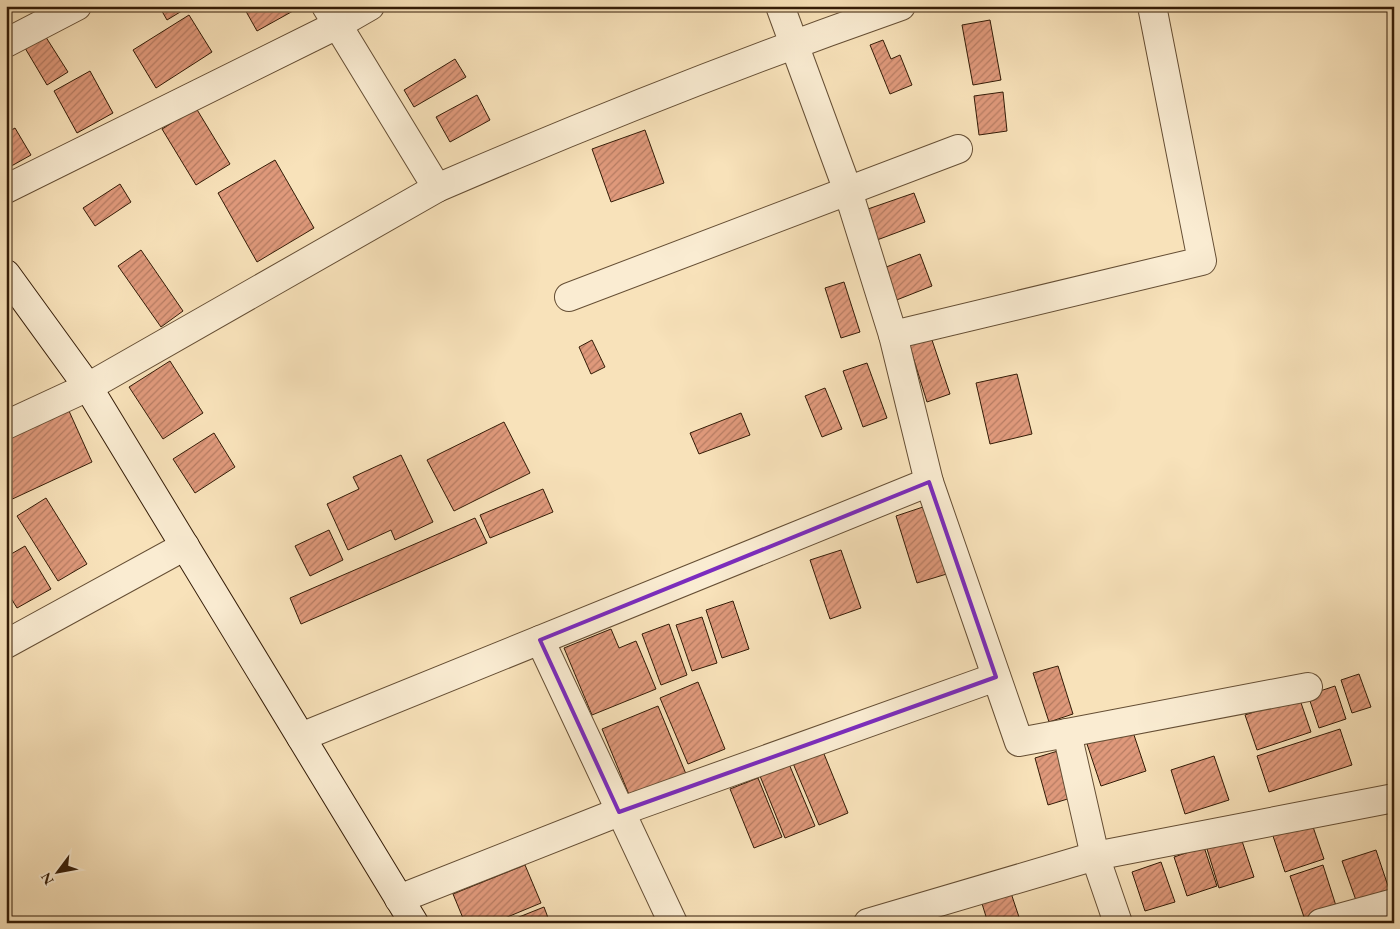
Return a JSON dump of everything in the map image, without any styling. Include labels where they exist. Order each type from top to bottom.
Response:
[{"type":"street","points":[[6,43],[77,6]]},
{"type":"street","points":[[6,188],[332,16],[370,6]]},
{"type":"street","points":[[780,6],[792,44],[848,191],[893,335],[929,482],[1019,742],[1308,688]]},
{"type":"street","points":[[6,425],[88,387],[438,188],[565,133],[792,44],[901,6]]},
{"type":"street","points":[[893,335],[1202,261],[1152,6]]},
{"type":"street","points":[[332,16],[438,188]]},
{"type":"street","points":[[569,297],[958,149]]},
{"type":"street","points":[[6,274],[88,387],[414,923]]},
{"type":"street","points":[[302,737],[929,482]]},
{"type":"street","points":[[6,644],[185,546]]},
{"type":"street","points":[[540,640],[672,923]]},
{"type":"street","points":[[399,899],[619,812],[996,677]]},
{"type":"street","points":[[1067,733],[1095,856],[1118,923]]},
{"type":"street","points":[[868,923],[1095,856],[1394,798]]},
{"type":"street","points":[[1321,923],[1394,903]]},
{"type":"highlighted area","points":[[929,482],[996,677],[619,812],[540,640]]},
{"type":"building","points":[[159,6],[190,6],[167,20]]},
{"type":"building","points":[[243,6],[302,6],[257,31]]},
{"type":"building","points":[[189,15],[212,52],[156,88],[133,50]]},
{"type":"building","points":[[990,20],[1001,80],[973,85],[962,25]]},
{"type":"building","points":[[42,31],[68,72],[47,85],[22,43]]},
{"type":"building","points":[[883,40],[891,59],[900,55],[912,85],[890,94],[870,45]]},
{"type":"building","points":[[455,59],[466,77],[414,107],[404,90]]},
{"type":"building","points":[[90,71],[113,113],[77,133],[54,91]]},
{"type":"building","points":[[1003,92],[1007,131],[979,135],[974,96]]},
{"type":"building","points":[[477,95],[490,120],[450,142],[436,117]]},
{"type":"building","points":[[196,108],[230,164],[196,185],[162,129]]},
{"type":"building","points":[[15,128],[31,155],[6,169],[6,133]]},
{"type":"building","points":[[645,130],[664,183],[611,202],[592,149]]},
{"type":"building","points":[[275,160],[314,228],[257,262],[218,193]]},
{"type":"building","points":[[120,184],[131,202],[95,226],[83,208]]},
{"type":"building","points":[[914,193],[925,222],[877,240],[865,210]]},
{"type":"building","points":[[141,250],[183,311],[161,327],[118,266]]},
{"type":"building","points":[[920,254],[932,286],[894,301],[881,269]]},
{"type":"building","points":[[844,282],[860,332],[841,338],[825,288]]},
{"type":"building","points":[[931,337],[950,394],[927,402],[909,344]]},
{"type":"building","points":[[592,340],[605,367],[591,374],[579,347]]},
{"type":"building","points":[[170,361],[203,413],[163,439],[129,387]]},
{"type":"building","points":[[867,363],[887,418],[863,427],[843,371]]},
{"type":"building","points":[[1017,374],[1032,434],[990,444],[976,383]]},
{"type":"building","points":[[825,388],[842,429],[822,437],[805,396]]},
{"type":"building","points":[[69,411],[92,462],[6,502],[6,440]]},
{"type":"building","points":[[741,413],[750,435],[699,454],[690,433]]},
{"type":"building","points":[[504,422],[530,473],[454,511],[427,460]]},
{"type":"building","points":[[214,433],[235,467],[195,493],[173,459]]},
{"type":"building","points":[[401,455],[433,522],[395,540],[391,530],[348,550],[327,504],[359,489],[353,477]]},
{"type":"building","points":[[543,489],[553,512],[490,538],[480,515]]},
{"type":"building","points":[[46,498],[87,564],[58,581],[17,516]]},
{"type":"building","points":[[929,505],[950,573],[917,583],[896,516]]},
{"type":"building","points":[[475,518],[487,543],[301,624],[290,598]]},
{"type":"building","points":[[329,530],[343,560],[310,576],[295,546]]},
{"type":"building","points":[[25,546],[51,589],[17,608],[6,590],[6,557]]},
{"type":"building","points":[[841,550],[861,608],[830,619],[810,560]]},
{"type":"building","points":[[733,601],[749,649],[722,658],[706,610]]},
{"type":"building","points":[[702,617],[717,663],[692,671],[676,625]]},
{"type":"building","points":[[669,624],[687,675],[661,685],[642,634]]},
{"type":"building","points":[[611,629],[619,648],[636,641],[656,689],[592,715],[564,648]]},
{"type":"building","points":[[1058,666],[1073,714],[1049,722],[1033,673]]},
{"type":"building","points":[[1359,674],[1371,707],[1352,713],[1341,680]]},
{"type":"building","points":[[698,682],[725,749],[688,764],[660,698]]},
{"type":"building","points":[[1335,686],[1346,719],[1319,728],[1308,695]]},
{"type":"building","points":[[1299,697],[1311,732],[1257,750],[1245,715]]},
{"type":"building","points":[[658,706],[686,774],[630,797],[602,729]]},
{"type":"building","points":[[1132,729],[1146,771],[1101,786],[1087,744]]},
{"type":"building","points":[[1340,729],[1352,765],[1269,792],[1257,756]]},
{"type":"building","points":[[822,749],[848,813],[819,825],[792,761]]},
{"type":"building","points":[[1061,750],[1074,797],[1048,805],[1035,758]]},
{"type":"building","points":[[1214,756],[1229,800],[1185,814],[1171,770]]},
{"type":"building","points":[[789,764],[815,826],[785,838],[760,776]]},
{"type":"building","points":[[758,778],[782,837],[754,848],[730,789]]},
{"type":"building","points":[[1310,818],[1324,859],[1285,872],[1271,830]]},
{"type":"building","points":[[1241,838],[1254,877],[1219,888],[1207,849]]},
{"type":"building","points":[[1204,847],[1217,886],[1187,896],[1174,857]]},
{"type":"building","points":[[1376,850],[1391,895],[1358,906],[1342,861]]},
{"type":"building","points":[[1161,862],[1175,902],[1145,911],[1132,872]]},
{"type":"building","points":[[525,865],[541,903],[493,923],[465,923],[453,894]]},
{"type":"building","points":[[1323,865],[1337,909],[1305,920],[1290,876]]},
{"type":"building","points":[[1008,884],[1021,923],[988,923],[979,894]]},
{"type":"building","points":[[544,907],[550,923],[504,923]]}]
